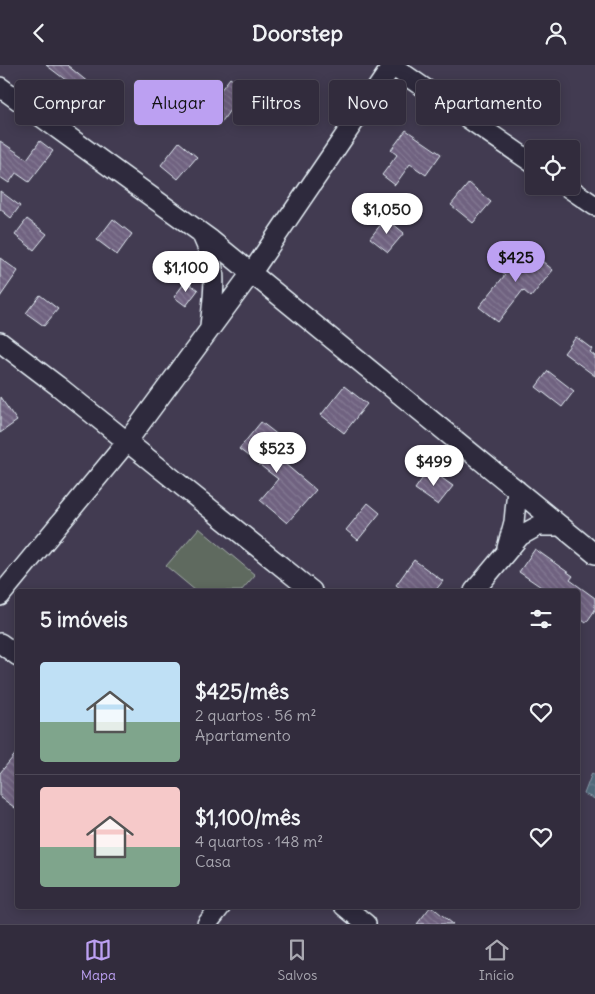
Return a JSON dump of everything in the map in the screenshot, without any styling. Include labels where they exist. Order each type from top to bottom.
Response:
[{"type":"street","points":[[0,596],[126,443],[210,326],[252,272],[391,66],[525,158]]},
{"type":"street","points":[[0,87],[252,272],[595,554]]},
{"type":"street","points":[[579,195],[595,206]]},
{"type":"street","points":[[202,234],[211,254],[214,269],[210,326]]},
{"type":"street","points":[[0,342],[58,386],[126,443],[309,589]]},
{"type":"street","points":[[506,552],[514,522],[517,490]]},
{"type":"street","points":[[476,589],[520,536],[538,525],[561,526]]},
{"type":"street","points":[[0,643],[15,654]]},
{"type":"street","points":[[207,924],[219,909]]},
{"type":"street","points":[[348,909],[366,924]]},
{"type":"green space","points":[[199,528],[255,575],[243,589],[194,589],[166,566]]},
{"type":"water","points":[[592,773],[595,775],[595,799],[584,794]]},
{"type":"building","points":[[46,65],[67,65],[85,80],[66,80]]},
{"type":"building","points":[[230,78],[233,80],[233,105],[223,120],[223,87]]},
{"type":"building","points":[[406,130],[441,154],[426,175],[410,164],[395,185],[382,175],[397,155],[391,150]]},
{"type":"building","points":[[0,141],[27,159],[40,141],[53,151],[29,182],[16,173],[9,183],[0,177]]},
{"type":"building","points":[[179,142],[197,157],[178,179],[161,165]]},
{"type":"building","points":[[469,183],[491,202],[473,223],[451,205]]},
{"type":"building","points":[[0,191],[20,206],[11,218],[0,209]]},
{"type":"building","points":[[386,218],[404,233],[388,252],[370,238]]},
{"type":"building","points":[[27,219],[47,234],[34,250],[15,235]]},
{"type":"building","points":[[113,219],[132,234],[117,255],[97,240]]},
{"type":"building","points":[[525,247],[553,270],[531,297],[523,290],[498,322],[479,307],[505,275],[502,273]]},
{"type":"building","points":[[0,258],[18,271],[0,297]]},
{"type":"building","points":[[186,281],[198,290],[186,306],[174,297]]},
{"type":"building","points":[[40,295],[58,309],[44,326],[26,313]]},
{"type":"building","points":[[576,337],[592,349],[590,352],[595,356],[595,376],[564,353]]},
{"type":"building","points":[[548,371],[574,391],[562,407],[536,387]]},
{"type":"building","points":[[344,386],[367,404],[344,433],[321,415]]},
{"type":"building","points":[[0,397],[17,421],[0,433]]},
{"type":"building","points":[[261,422],[283,439],[272,453],[316,490],[287,523],[260,500],[278,479],[239,449]]},
{"type":"building","points":[[429,469],[453,486],[438,505],[415,489]]},
{"type":"building","points":[[368,503],[380,513],[358,540],[346,530]]},
{"type":"building","points":[[535,549],[573,576],[570,580],[595,598],[595,610],[586,623],[580,618],[580,589],[544,589],[519,572]]},
{"type":"building","points":[[414,560],[443,581],[437,589],[401,589],[396,585]]},
{"type":"building","points":[[15,755],[15,808],[0,797],[0,773]]},
{"type":"building","points":[[429,909],[435,909],[453,924],[417,924]]}]
